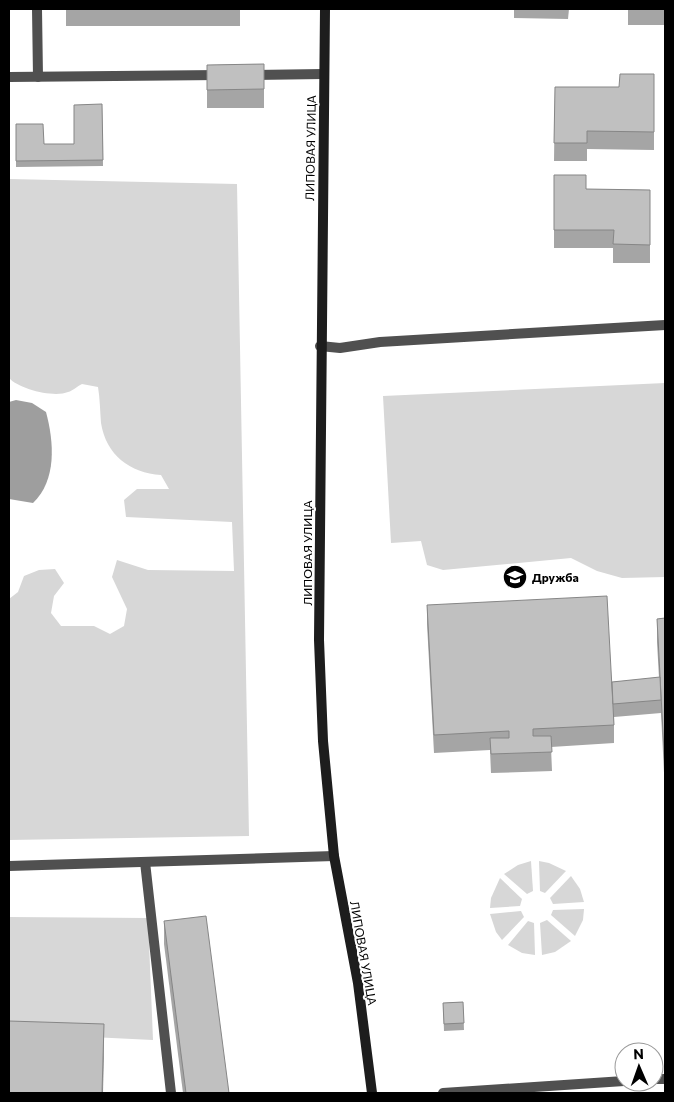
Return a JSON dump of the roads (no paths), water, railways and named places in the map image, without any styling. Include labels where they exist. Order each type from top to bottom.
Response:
[{"type":"street","points":[[38,9],[38,76]]},
{"type":"street","name":"ЛИПОВАЯ УЛИЦА","points":[[325,9],[320,346],[319,640],[323,741],[334,856],[358,983],[372,1093]]},
{"type":"street","points":[[9,77],[323,74]]},
{"type":"street","points":[[320,346],[340,348],[380,342],[665,325]]},
{"type":"street","points":[[9,866],[334,856]]},
{"type":"street","points":[[145,862],[171,1093]]},
{"type":"street","points":[[443,1093],[614,1082]]},
{"type":"place","name":"Дружба","points":[[515,577]]}]
